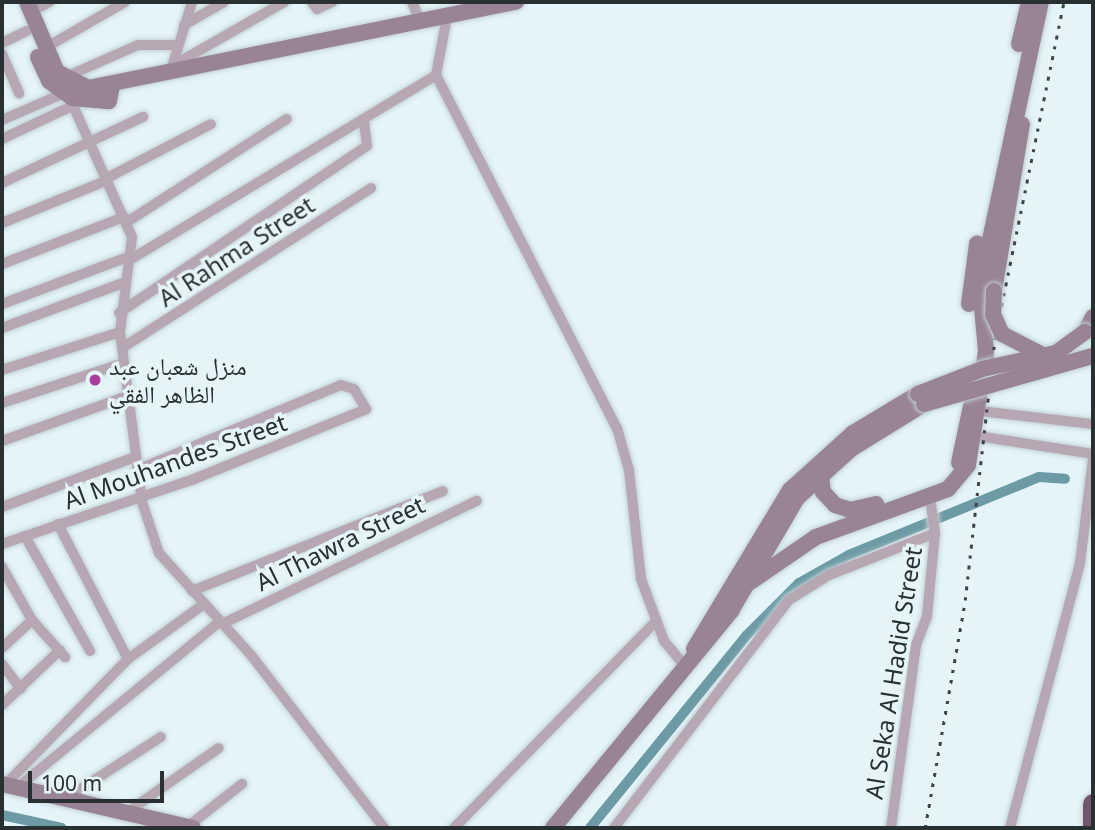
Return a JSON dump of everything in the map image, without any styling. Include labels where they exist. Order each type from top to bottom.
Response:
[{"type":"highway","points":[[1093,804],[1093,828]]},
{"type":"street","points":[[15,2],[46,76],[67,92],[109,101],[112,86],[171,71],[447,18],[516,2]]},
{"type":"street","points":[[49,2],[29,7],[126,219],[128,259],[119,313],[120,332],[141,498],[161,557],[221,622],[384,828]]},
{"type":"street","points":[[46,48],[125,2]]},
{"type":"street","points":[[171,71],[192,2]]},
{"type":"street","points":[[184,25],[224,2]]},
{"type":"street","points":[[171,71],[284,2]]},
{"type":"street","points":[[312,2],[317,9],[332,2]]},
{"type":"street","points":[[821,474],[830,502],[854,510],[937,486],[958,464],[976,372],[970,280],[1029,2]]},
{"type":"street","points":[[749,583],[816,537],[931,503],[965,471],[977,436],[986,351],[978,296],[1025,58],[1041,2]]},
{"type":"street","points":[[417,4],[421,23]]},
{"type":"street","points":[[447,18],[436,75],[617,428],[629,470],[641,579],[656,621],[688,662]]},
{"type":"street","points":[[2,43],[27,31]]},
{"type":"street","points":[[2,139],[67,92],[138,46],[177,45]]},
{"type":"street","points":[[2,54],[19,93]]},
{"type":"street","points":[[1025,58],[1023,116],[994,291],[993,314],[1002,334],[1020,348],[1047,355]]},
{"type":"street","points":[[2,304],[128,259],[436,75]]},
{"type":"street","points":[[2,120],[67,92]]},
{"type":"street","points":[[2,183],[90,145],[143,117]]},
{"type":"street","points":[[2,264],[126,219],[287,120]]},
{"type":"street","points":[[119,313],[367,146],[363,120]]},
{"type":"street","points":[[2,223],[108,179],[211,124]]},
{"type":"street","name":"Al Rahma Street","points":[[122,348],[371,188]]},
{"type":"street","points":[[2,328],[123,283]]},
{"type":"street","points":[[688,662],[790,490],[853,433],[982,369],[1047,355],[1085,332],[1093,317]]},
{"type":"street","points":[[2,370],[120,332]]},
{"type":"street","points":[[554,828],[749,583],[780,521],[821,474],[921,399],[1093,356]]},
{"type":"street","points":[[2,402],[124,363]]},
{"type":"street","name":"Al Mouhandes Street","points":[[2,544],[141,498],[362,415],[366,409],[354,389],[341,385],[137,470]]},
{"type":"street","points":[[2,442],[128,396]]},
{"type":"street","points":[[979,411],[1093,424]]},
{"type":"street","points":[[977,436],[1000,443],[1093,454]]},
{"type":"street","points":[[2,507],[135,457]]},
{"type":"street","points":[[1010,828],[1080,563],[1093,459]]},
{"type":"street","points":[[192,592],[443,491]]},
{"type":"street","name":"Al Thawra Street","points":[[8,785],[221,622],[477,501]]},
{"type":"street","name":"Al Seka Al Hadid Street","points":[[891,828],[935,529],[931,503]]},
{"type":"street","points":[[58,524],[128,659]]},
{"type":"street","points":[[614,828],[789,600],[829,575],[935,529]]},
{"type":"street","points":[[25,536],[90,651]]},
{"type":"street","points":[[2,705],[62,654],[32,620],[4,575]]},
{"type":"street","points":[[204,604],[128,659],[8,785],[190,828],[242,784]]},
{"type":"street","points":[[2,648],[32,620]]},
{"type":"street","points":[[454,828],[656,621]]},
{"type":"street","points":[[2,664],[21,689]]},
{"type":"street","points":[[65,799],[161,737]]},
{"type":"street","points":[[125,813],[219,748]]},
{"type":"waterway","points":[[590,828],[746,636],[799,583],[849,555],[1039,477],[1065,479]]},
{"type":"waterway","points":[[2,815],[62,828]]},
{"type":"railway","points":[[925,828],[965,600],[995,337],[1064,2]]},
{"type":"place","name":"منزل شعبان عبد الظاهر الفقي","points":[[95,380]]}]
